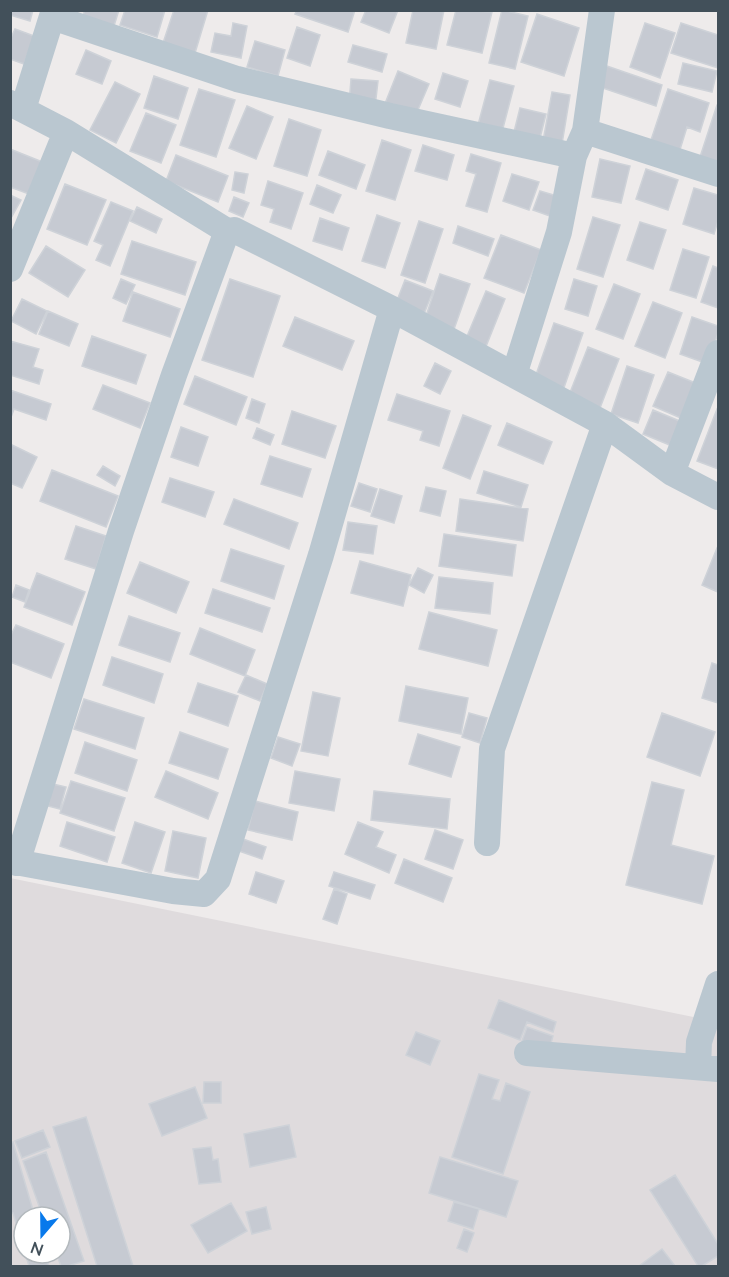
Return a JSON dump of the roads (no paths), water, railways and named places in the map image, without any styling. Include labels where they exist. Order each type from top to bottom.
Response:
[{"type":"street","points":[[514,375],[559,232],[574,156],[585,131],[602,10]]},
{"type":"street","points":[[574,156],[390,116],[237,79],[53,14],[17,106],[66,132],[227,231],[234,230],[392,309],[605,424],[672,473],[718,497]]},
{"type":"street","points":[[585,131],[718,174]]},
{"type":"street","points":[[10,269],[66,132]]},
{"type":"street","points":[[227,231],[174,375],[121,531],[14,862],[173,891],[204,894],[218,879],[321,555],[392,309]]},
{"type":"street","points":[[672,473],[718,353]]},
{"type":"street","points":[[487,843],[492,749],[605,424]]},
{"type":"street","points":[[527,1053],[708,1068],[699,1042],[718,984]]}]
